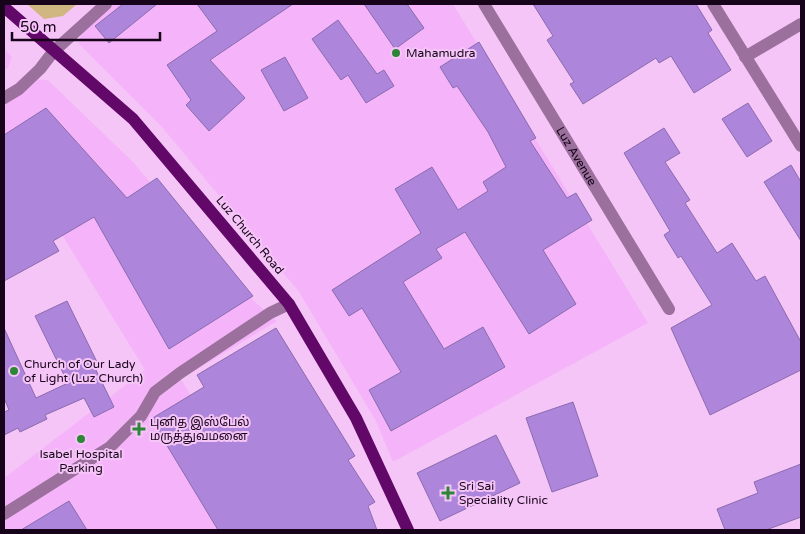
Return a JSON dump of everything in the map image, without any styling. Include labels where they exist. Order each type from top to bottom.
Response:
[{"type":"main road","name":"Luz Church Road","points":[[4,7],[53,52],[133,119],[289,304],[356,418],[408,530]]},
{"type":"street","points":[[4,98],[19,89],[33,76],[53,52],[106,4]]},
{"type":"street","name":"Luz Avenue","points":[[484,4],[669,309]]},
{"type":"street","points":[[713,4],[801,146]]},
{"type":"street","points":[[745,56],[801,24]]},
{"type":"street","points":[[4,514],[110,447],[141,416],[155,392],[180,373],[270,313],[289,304]]},
{"type":"shaded area","points":[[27,4],[77,4],[63,16],[44,19]]},
{"type":"shaded area","points":[[111,4],[453,4],[648,323],[393,462],[376,421],[299,292],[161,126],[79,44],[82,28]]},
{"type":"shaded area","points":[[4,49],[12,57],[8,68],[4,70]]},
{"type":"shaded area","points":[[29,79],[48,80],[132,161],[253,300],[277,321],[181,379],[267,525],[260,530],[4,530],[4,478],[145,370],[62,235],[4,271],[4,94]]},
{"type":"building","points":[[123,4],[157,4],[109,43],[95,26]]},
{"type":"building","points":[[197,4],[293,4],[210,60],[245,98],[209,131],[186,105],[191,100],[167,65],[217,31]]},
{"type":"building","points":[[364,4],[407,4],[424,28],[395,49]]},
{"type":"building","points":[[533,4],[696,4],[712,30],[708,33],[731,70],[694,93],[671,56],[659,63],[656,58],[583,104],[570,84],[574,82],[547,40],[553,36]]},
{"type":"building","points":[[338,20],[377,74],[384,70],[394,86],[366,103],[348,75],[341,80],[312,39]]},
{"type":"building","points":[[479,42],[536,138],[530,141],[567,198],[576,193],[592,220],[543,250],[576,304],[529,334],[465,232],[436,249],[442,258],[403,282],[444,349],[483,327],[505,367],[391,431],[369,390],[401,372],[362,308],[349,316],[332,290],[421,233],[395,189],[432,167],[458,210],[488,191],[483,182],[506,167],[488,132],[457,86],[453,88],[440,67]]},
{"type":"building","points":[[285,57],[308,98],[284,111],[261,70]]},
{"type":"building","points":[[748,103],[772,141],[747,157],[722,119]]},
{"type":"building","points":[[46,108],[127,198],[157,178],[253,296],[169,349],[94,217],[53,241],[59,251],[4,281],[4,135]]},
{"type":"building","points":[[664,128],[680,153],[665,162],[690,200],[685,203],[717,253],[732,243],[756,281],[765,276],[801,342],[801,370],[710,415],[671,328],[712,305],[681,256],[678,258],[664,235],[670,231],[624,153]]},
{"type":"building","points":[[791,165],[801,182],[801,241],[764,182]]},
{"type":"building","points":[[67,301],[99,366],[95,368],[114,407],[94,417],[84,398],[45,415],[47,419],[20,432],[18,428],[4,435],[4,412],[9,410],[4,398],[4,328],[36,398],[68,383],[35,316]]},
{"type":"building","points":[[276,328],[355,456],[348,460],[375,502],[368,506],[377,530],[218,530],[151,419],[204,387],[197,375]]},
{"type":"building","points":[[573,402],[598,476],[552,492],[526,418]]},
{"type":"building","points":[[496,435],[520,483],[440,521],[417,473]]},
{"type":"building","points":[[801,464],[801,517],[766,530],[725,530],[717,509],[758,493],[754,482]]},
{"type":"building","points":[[69,501],[87,530],[21,530]]},
{"type":"place","name":"Mahamudra","points":[[396,53]]},
{"type":"place","name":"Church of Our Lady of Light (Luz Church)","points":[[14,371]]},
{"type":"place","name":"புனித இஸ்பேல் மருத்துவமனை","points":[[139,429]]},
{"type":"place","name":"Isabel Hospital Parking","points":[[81,439]]},
{"type":"place","name":"Sri Sai Speciality Clinic","points":[[448,493]]}]
